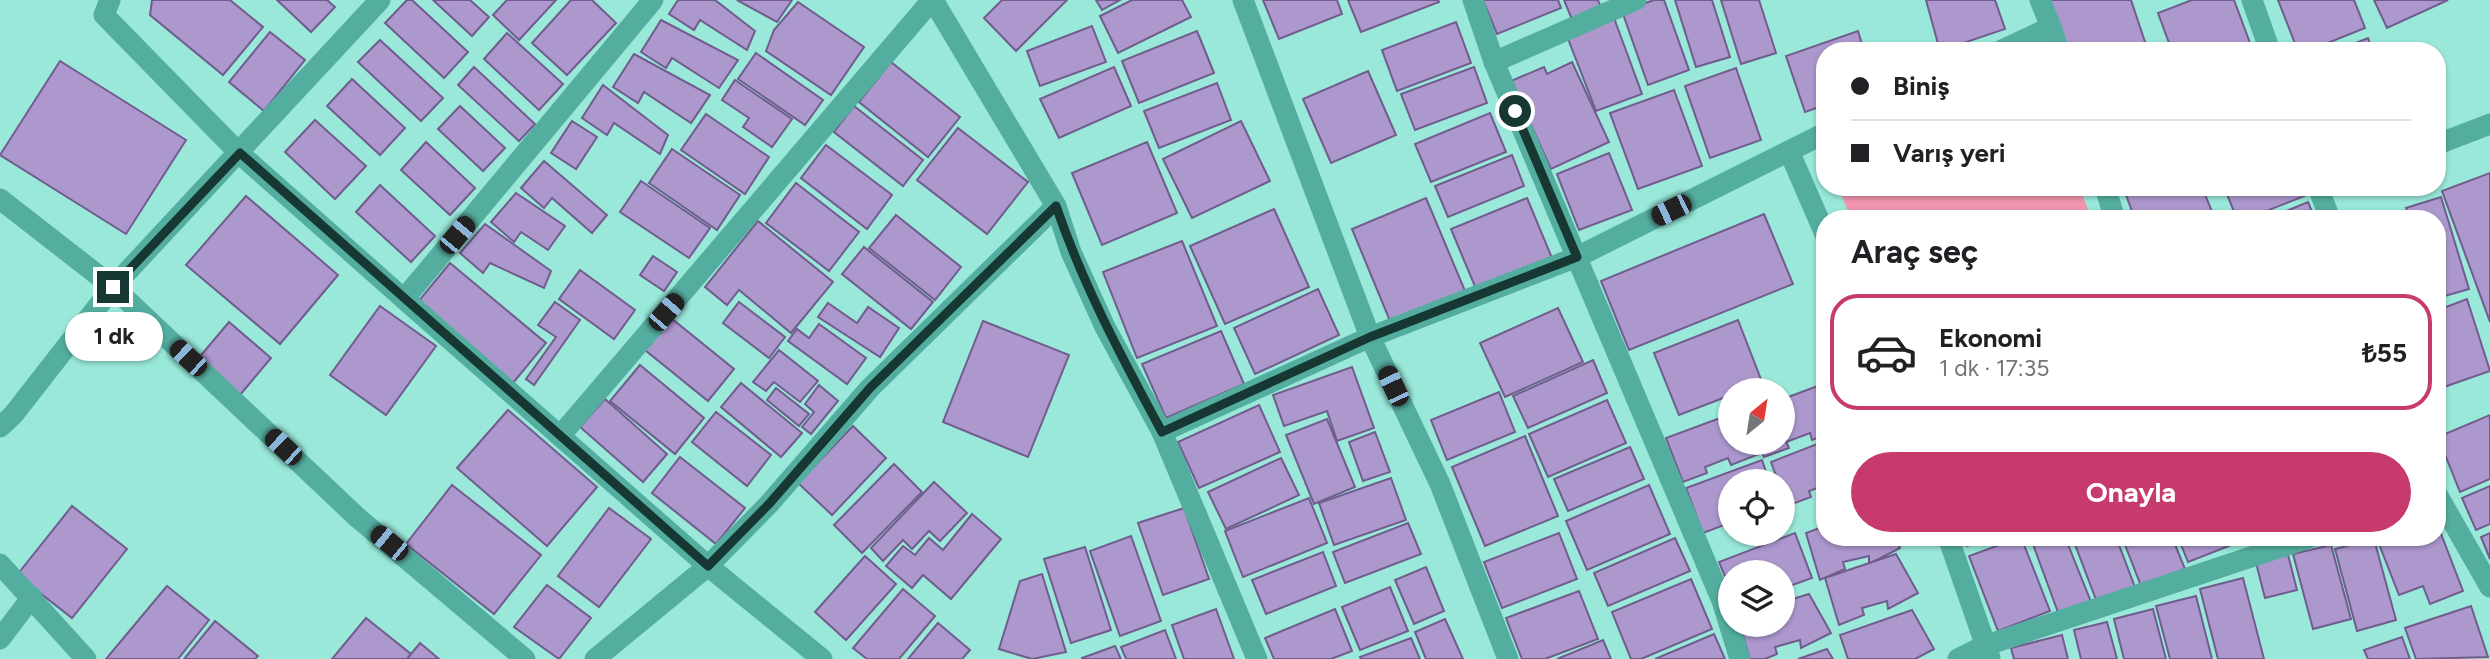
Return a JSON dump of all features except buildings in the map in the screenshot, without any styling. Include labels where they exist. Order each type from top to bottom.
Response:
[{"type":"street","points":[[110,0],[104,15],[240,153],[708,566],[822,659]]},
{"type":"street","points":[[0,427],[13,415],[113,287],[380,0]]},
{"type":"street","points":[[404,299],[653,0]]},
{"type":"street","points":[[560,436],[933,0],[1056,206],[1071,252],[1105,327],[1162,432],[1257,659]]},
{"type":"street","points":[[1243,0],[1370,337],[1440,484],[1508,659]]},
{"type":"street","points":[[1473,0],[1494,62],[1722,601],[1740,659]]},
{"type":"street","points":[[1494,62],[1636,0]]},
{"type":"street","points":[[2040,0],[2056,42]]},
{"type":"street","points":[[2252,0],[2267,42]]},
{"type":"street","points":[[2019,42],[2051,27]]},
{"type":"street","points":[[2446,141],[2490,124]]},
{"type":"street","points":[[1162,432],[1370,337],[1577,257],[1816,137]]},
{"type":"street","points":[[1788,151],[1816,214]]},
{"type":"street","points":[[0,199],[113,287],[358,518],[525,659]]},
{"type":"street","points":[[595,659],[708,566],[769,504],[870,388],[1056,206]]},
{"type":"street","points":[[2446,510],[2490,587]]},
{"type":"street","points":[[1951,546],[1987,652]]},
{"type":"street","points":[[1958,659],[1987,652],[2286,546]]},
{"type":"street","points":[[0,564],[86,659]]},
{"type":"street","points":[[0,639],[32,597]]},
{"type":"shaded area","points":[[1842,196],[2083,196],[2088,210],[1847,210]]},
{"type":"route","points":[[113,287],[240,153],[708,566],[769,504],[870,388],[1056,206],[1071,252],[1105,327],[1162,432],[1370,337],[1577,257],[1515,111]]}]
